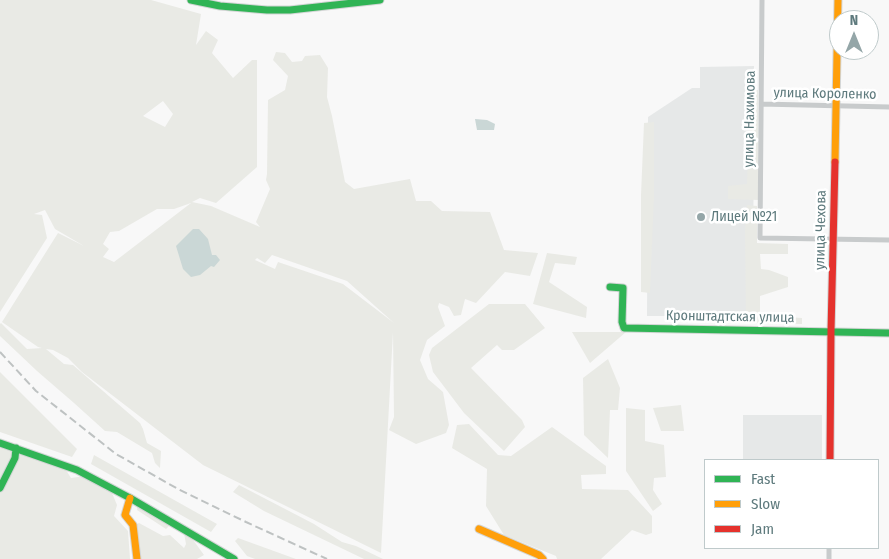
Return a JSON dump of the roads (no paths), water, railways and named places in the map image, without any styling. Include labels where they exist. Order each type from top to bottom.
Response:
[{"type":"street","points":[[192,0],[220,6],[267,10],[298,9],[380,0]]},
{"type":"street","name":"улица Нахимова","points":[[762,0],[760,238],[833,238]]},
{"type":"street","name":"улица Чехова","points":[[830,459],[838,0]]},
{"type":"street","name":"улица Короленко","points":[[761,104],[889,107]]},
{"type":"street","points":[[833,238],[889,240]]},
{"type":"street","name":"Кронштадтская улица","points":[[610,287],[623,288],[622,322],[624,328],[889,333]]},
{"type":"street","points":[[0,443],[77,470],[130,498],[234,559]]},
{"type":"street","points":[[0,488],[14,458],[16,448]]},
{"type":"street","points":[[130,498],[125,515],[132,525],[137,559]]},
{"type":"street","points":[[478,529],[539,555],[543,559]]},
{"type":"railway","points":[[0,352],[36,391],[116,454],[178,489],[327,559]]},
{"type":"place","name":"Лицей №21","points":[[701,217]]}]
